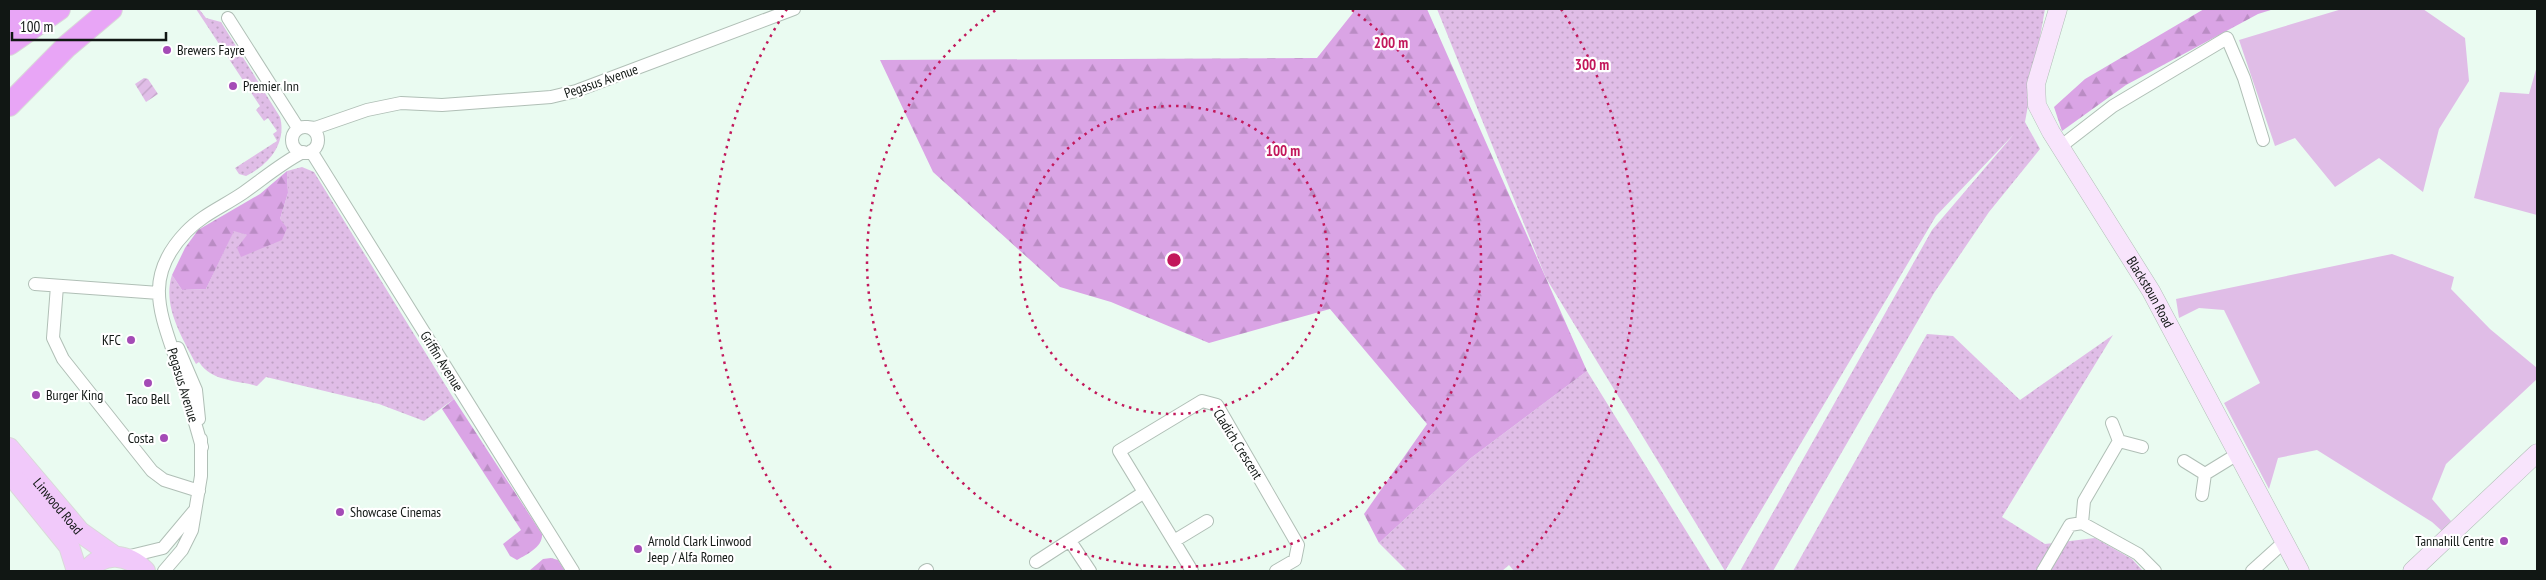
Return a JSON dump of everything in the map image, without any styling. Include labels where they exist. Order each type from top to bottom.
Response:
[{"type":"highway","points":[[9,22],[28,9]]},
{"type":"highway","points":[[9,44],[59,9]]},
{"type":"highway","points":[[9,105],[66,48],[112,9]]},
{"type":"main road","name":"Linwood Road","points":[[9,448],[80,532],[120,557],[137,563],[145,571]]},
{"type":"main road","name":"Linwood Road","points":[[9,472],[69,546],[78,571]]},
{"type":"main road","points":[[87,571],[102,559],[120,557]]},
{"type":"street","name":"Pegasus Avenue","points":[[276,167],[299,131],[315,128],[367,110],[401,102],[442,105],[551,97],[576,92],[794,9]]},
{"type":"street","name":"Blackstoun Road","points":[[2058,9],[2036,84],[2038,105],[2060,147],[2151,291],[2236,455],[2300,571]]},
{"type":"street","points":[[228,18],[299,131]]},
{"type":"street","points":[[2060,147],[2114,106],[2227,38],[2244,78],[2263,140]]},
{"type":"street","name":"Pegasus Avenue","points":[[164,571],[188,539],[194,523],[194,511],[199,491],[202,447],[162,323],[159,293],[163,267],[173,248],[199,220],[243,193],[276,167],[310,149],[340,120]]},
{"type":"street","points":[[299,131],[315,131],[310,149],[293,145],[299,131]]},
{"type":"street","name":"Griffin Avenue","points":[[310,149],[573,571]]},
{"type":"street","points":[[35,284],[159,293]]},
{"type":"street","points":[[58,286],[53,338],[63,359],[152,471],[164,480],[199,491]]},
{"type":"street","name":"Cladich Crescent","points":[[1143,493],[1119,451],[1202,401],[1217,406],[1298,545],[1295,560],[1276,571]]},
{"type":"street","points":[[2112,423],[2119,441]]},
{"type":"street","points":[[2119,441],[2142,447]]},
{"type":"street","points":[[2082,523],[2084,501],[2119,441]]},
{"type":"street","points":[[2412,571],[2537,453]]},
{"type":"street","points":[[2205,474],[2236,455]]},
{"type":"street","points":[[2184,461],[2205,474]]},
{"type":"street","points":[[2202,495],[2205,474]]},
{"type":"street","points":[[1036,562],[1143,493],[1174,541],[1186,569]]},
{"type":"street","name":"Pegasus Avenue","points":[[120,557],[163,548],[194,511]]},
{"type":"street","points":[[1174,541],[1207,521]]},
{"type":"street","points":[[2042,571],[2070,525],[2082,523],[2138,554],[2155,571]]},
{"type":"street","points":[[1070,541],[1090,571]]},
{"type":"street","points":[[2252,571],[2283,543]]},
{"type":"shaded area","points":[[196,9],[199,9],[206,18],[221,22],[280,117],[281,136],[274,152],[262,166],[246,176],[239,174],[235,168],[277,141],[273,134],[277,131],[268,118],[264,121],[256,110],[260,106]]},
{"type":"shaded area","points":[[1437,9],[2045,9],[2025,122],[2040,149],[1989,212],[1934,293],[1773,571],[1740,571],[1932,230],[2014,134],[1936,216],[1725,571],[1546,278]]},
{"type":"shaded area","points":[[2342,9],[2423,9],[2465,38],[2469,81],[2439,129],[2423,192],[2379,158],[2335,187],[2295,138],[2275,146],[2239,40]]},
{"type":"shaded area","points":[[2537,66],[2537,215],[2474,198],[2500,92],[2529,94]]},
{"type":"shaded area","points":[[144,78],[148,79],[158,94],[146,102],[135,84]]},
{"type":"shaded area","points":[[302,167],[314,172],[454,399],[424,421],[379,404],[266,377],[257,386],[218,377],[204,369],[199,362],[196,364],[180,332],[175,321],[170,298],[172,275],[182,290],[206,289],[234,230],[247,235],[280,219],[288,193],[287,171]]},
{"type":"shaded area","points":[[2392,254],[2454,277],[2451,289],[2490,329],[2537,368],[2537,379],[2446,464],[2432,499],[2451,521],[2442,531],[2432,522],[2317,450],[2278,458],[2269,489],[2224,403],[2260,383],[2224,310],[2199,308],[2179,318],[2176,299]]},
{"type":"shaded area","points":[[1927,334],[1953,336],[2020,400],[2113,335],[2002,517],[2045,544],[2095,538],[2132,559],[2143,571],[1793,571]]},
{"type":"shaded area","points":[[1587,371],[1711,571],[1514,571],[1509,565],[1502,571],[1407,571],[1379,543],[1471,458]]},
{"type":"green space","points":[[1356,9],[1427,9],[1587,371],[1471,458],[1379,543],[1364,514],[1427,424],[1330,309],[1209,343],[1111,302],[1060,287],[933,172],[880,60],[1317,58]]},
{"type":"green space","points":[[2204,9],[2274,9],[2258,14],[2126,85],[2062,131],[2054,107],[2085,79]]},
{"type":"green space","points":[[287,171],[288,193],[280,219],[287,228],[282,240],[241,257],[237,248],[247,235],[234,231],[206,289],[182,290],[172,275],[185,248],[198,230],[260,194]]},
{"type":"green space","points":[[454,399],[542,534],[540,543],[530,553],[517,560],[510,556],[503,544],[521,530],[442,409]]},
{"type":"green space","points":[[551,558],[558,560],[565,571],[529,571],[543,559]]},
{"type":"place","name":"Brewers Fayre","points":[[167,50]]},
{"type":"place","name":"Premier Inn","points":[[233,86]]},
{"type":"place","name":"KFC","points":[[131,340]]},
{"type":"place","name":"Taco Bell","points":[[148,383]]},
{"type":"place","name":"Burger King","points":[[36,395]]},
{"type":"place","name":"Costa","points":[[164,438]]},
{"type":"place","name":"Showcase Cinemas","points":[[340,512]]},
{"type":"place","name":"Tannahill Centre","points":[[2504,541]]},
{"type":"place","name":"Arnold Clark Linwood Jeep / Alfa Romeo","points":[[638,549]]}]
